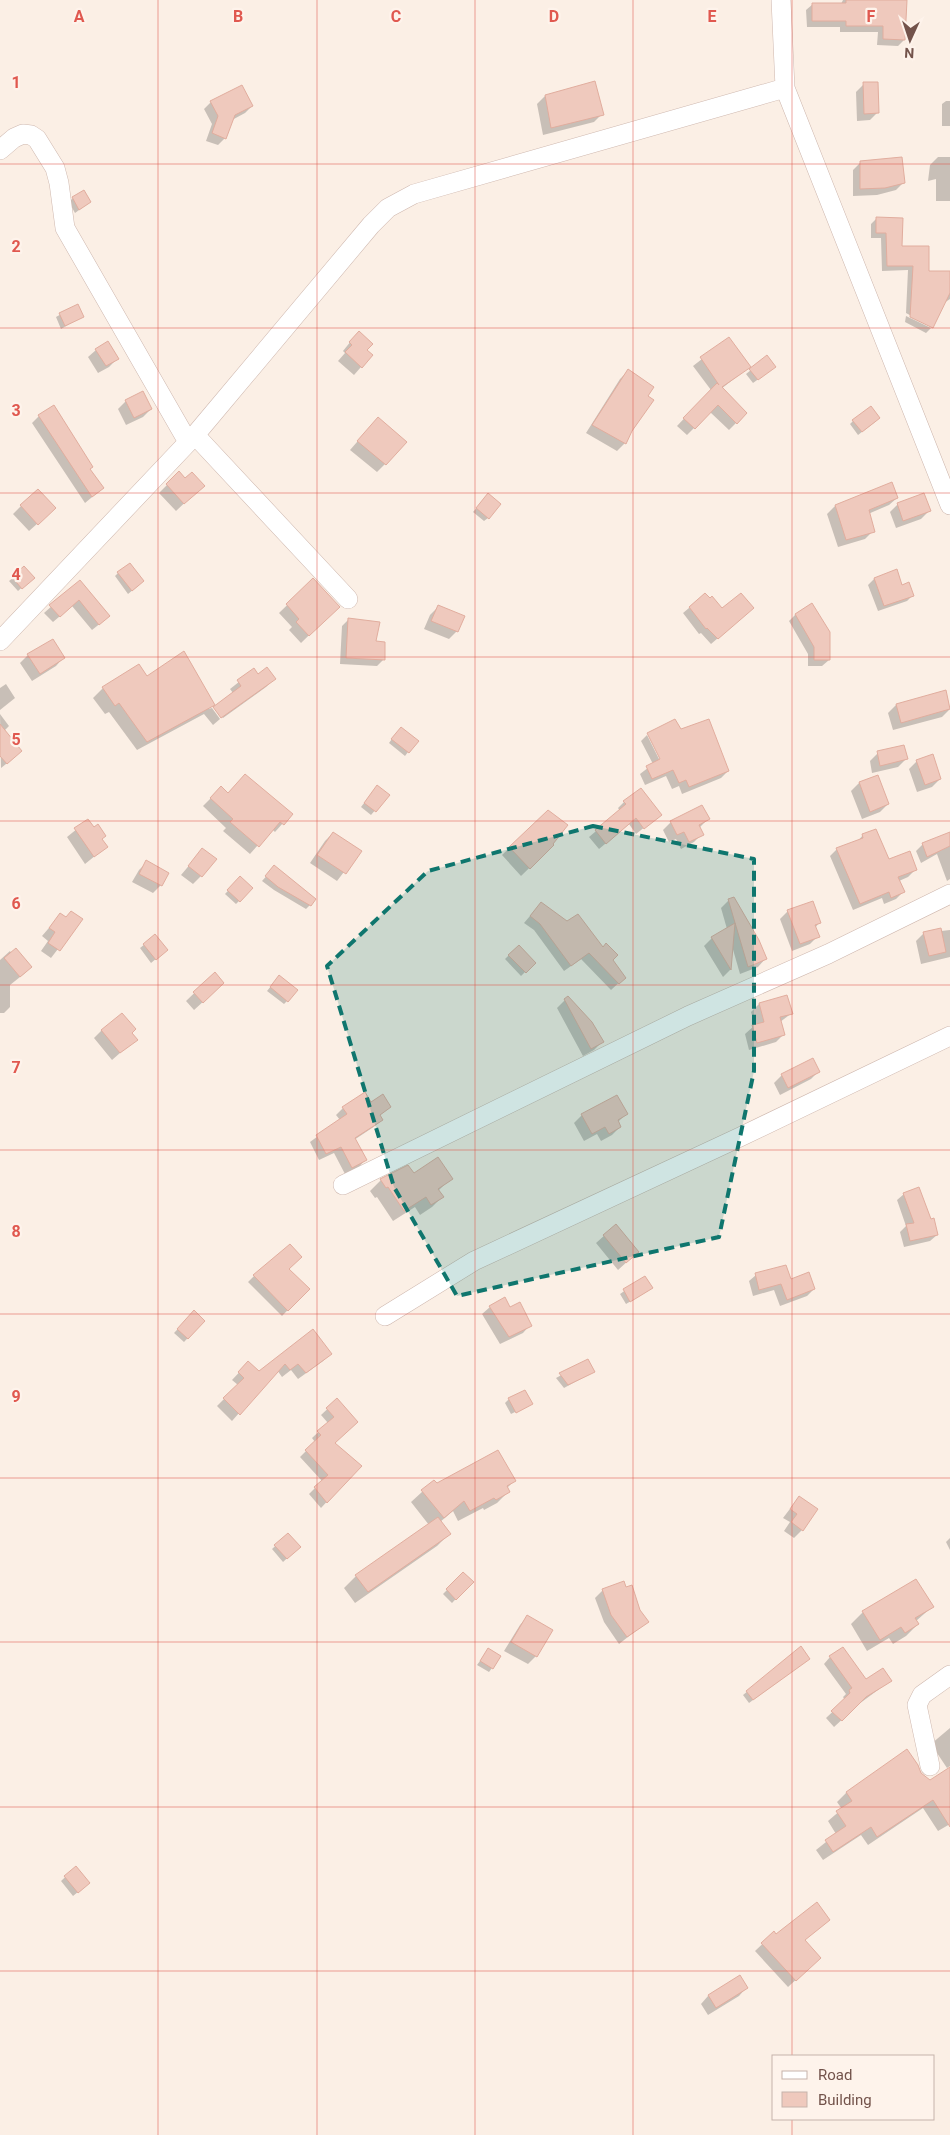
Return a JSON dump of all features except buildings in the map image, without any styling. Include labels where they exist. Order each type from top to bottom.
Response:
[{"type":"street","points":[[782,0],[785,88],[950,505]]},
{"type":"street","points":[[0,641],[191,439],[371,224],[388,208],[414,194],[785,88]]},
{"type":"street","points":[[0,150],[14,138],[23,134],[31,135],[37,139],[55,168],[65,228],[191,439],[348,599]]},
{"type":"street","points":[[343,1185],[688,1016],[828,954],[950,894]]},
{"type":"street","points":[[386,1316],[474,1260],[740,1137],[950,1036]]},
{"type":"street","points":[[930,1766],[918,1705],[922,1695],[950,1675]]},
{"type":"highlighted area","points":[[593,826],[754,859],[754,1071],[719,1237],[457,1296],[394,1187],[327,966],[428,871]]}]
